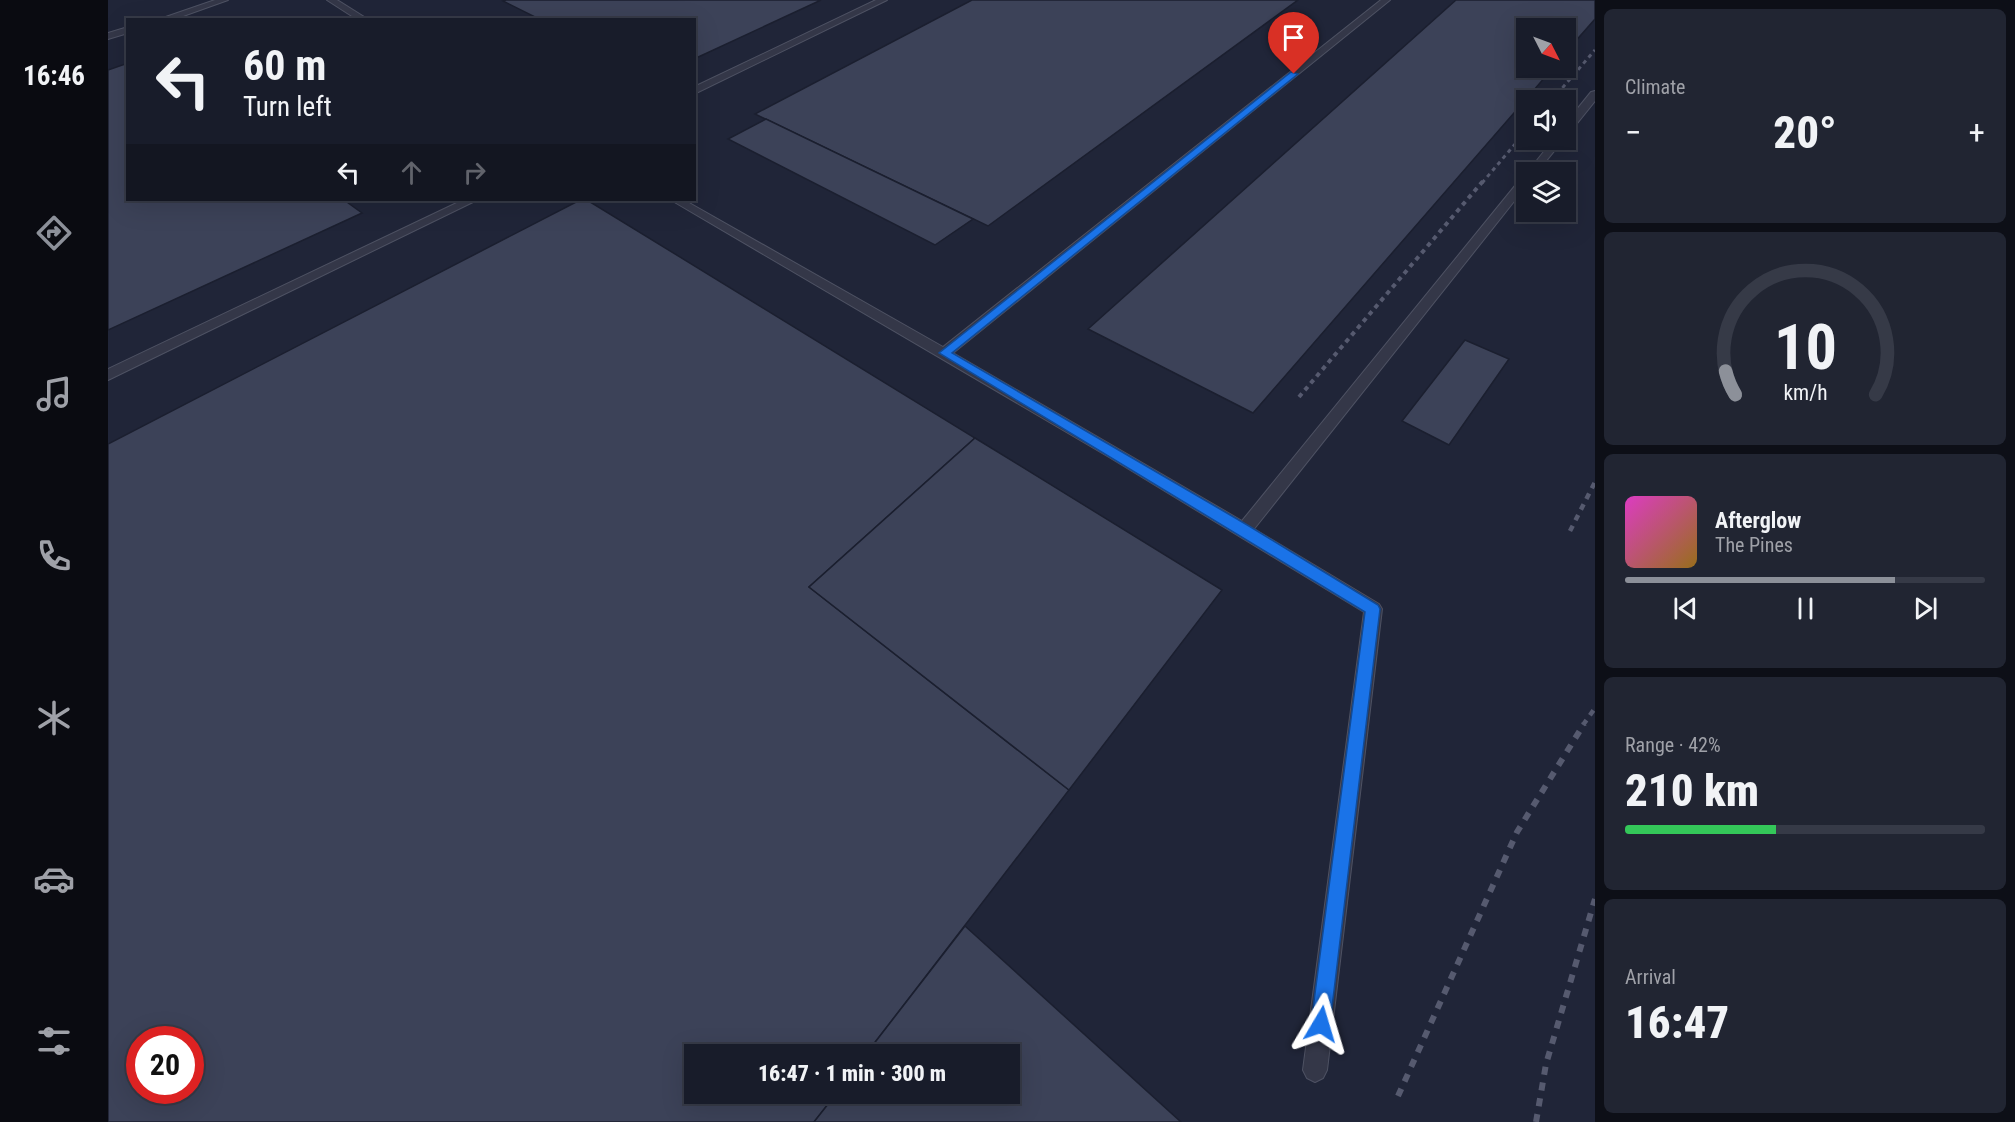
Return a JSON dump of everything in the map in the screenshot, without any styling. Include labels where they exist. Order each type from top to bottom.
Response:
[{"type":"lane","points":[[167,18],[224,0]]},
{"type":"lane","points":[[331,0],[362,18]]},
{"type":"lane","points":[[696,90],[883,0]]},
{"type":"lane","points":[[944,353],[1386,0]]},
{"type":"lane","points":[[108,36],[126,31]]},
{"type":"lane","points":[[1576,118],[1595,94]]},
{"type":"lane","points":[[1540,162],[1550,150]]},
{"type":"lane","points":[[1244,530],[1516,192]]},
{"type":"lane","points":[[108,375],[469,201]]},
{"type":"lane","points":[[679,201],[944,353],[1373,609],[1315,1070]]},
{"type":"building","points":[[821,0],[696,58],[696,18],[537,18],[503,1]]},
{"type":"building","points":[[972,0],[1298,0],[988,226],[755,114]]},
{"type":"building","points":[[1456,0],[1595,0],[1595,19],[1576,41],[1576,18],[1516,18],[1516,78],[1544,78],[1534,90],[1516,90],[1516,111],[1253,413],[1088,329]]},
{"type":"building","points":[[126,64],[126,201],[345,201],[362,213],[108,330],[108,70]]},
{"type":"building","points":[[766,119],[973,219],[935,245],[728,139]]},
{"type":"building","points":[[578,201],[589,201],[975,438],[809,587],[1069,790],[874,1044],[684,1044],[684,1104],[828,1104],[814,1122],[108,1122],[108,444]]},
{"type":"building","points":[[1465,340],[1509,359],[1449,445],[1402,421]]},
{"type":"building","points":[[975,438],[1222,590],[1069,790],[809,587]]},
{"type":"building","points":[[965,926],[1181,1122],[814,1122],[828,1104],[1020,1104],[1020,1044],[874,1044]]},
{"type":"railway","points":[[1561,90],[1595,50]]},
{"type":"railway","points":[[1482,183],[1516,143]]},
{"type":"railway","points":[[1299,397],[1483,181]]},
{"type":"railway","points":[[1570,531],[1595,482]]},
{"type":"railway","points":[[1583,725],[1595,708]]},
{"type":"railway","points":[[1398,1096],[1517,832],[1584,724]]},
{"type":"railway","points":[[1536,1122],[1546,1064],[1595,899]]},
{"type":"route","points":[[1294,74],[944,353],[1373,609],[1321,1024]]}]
